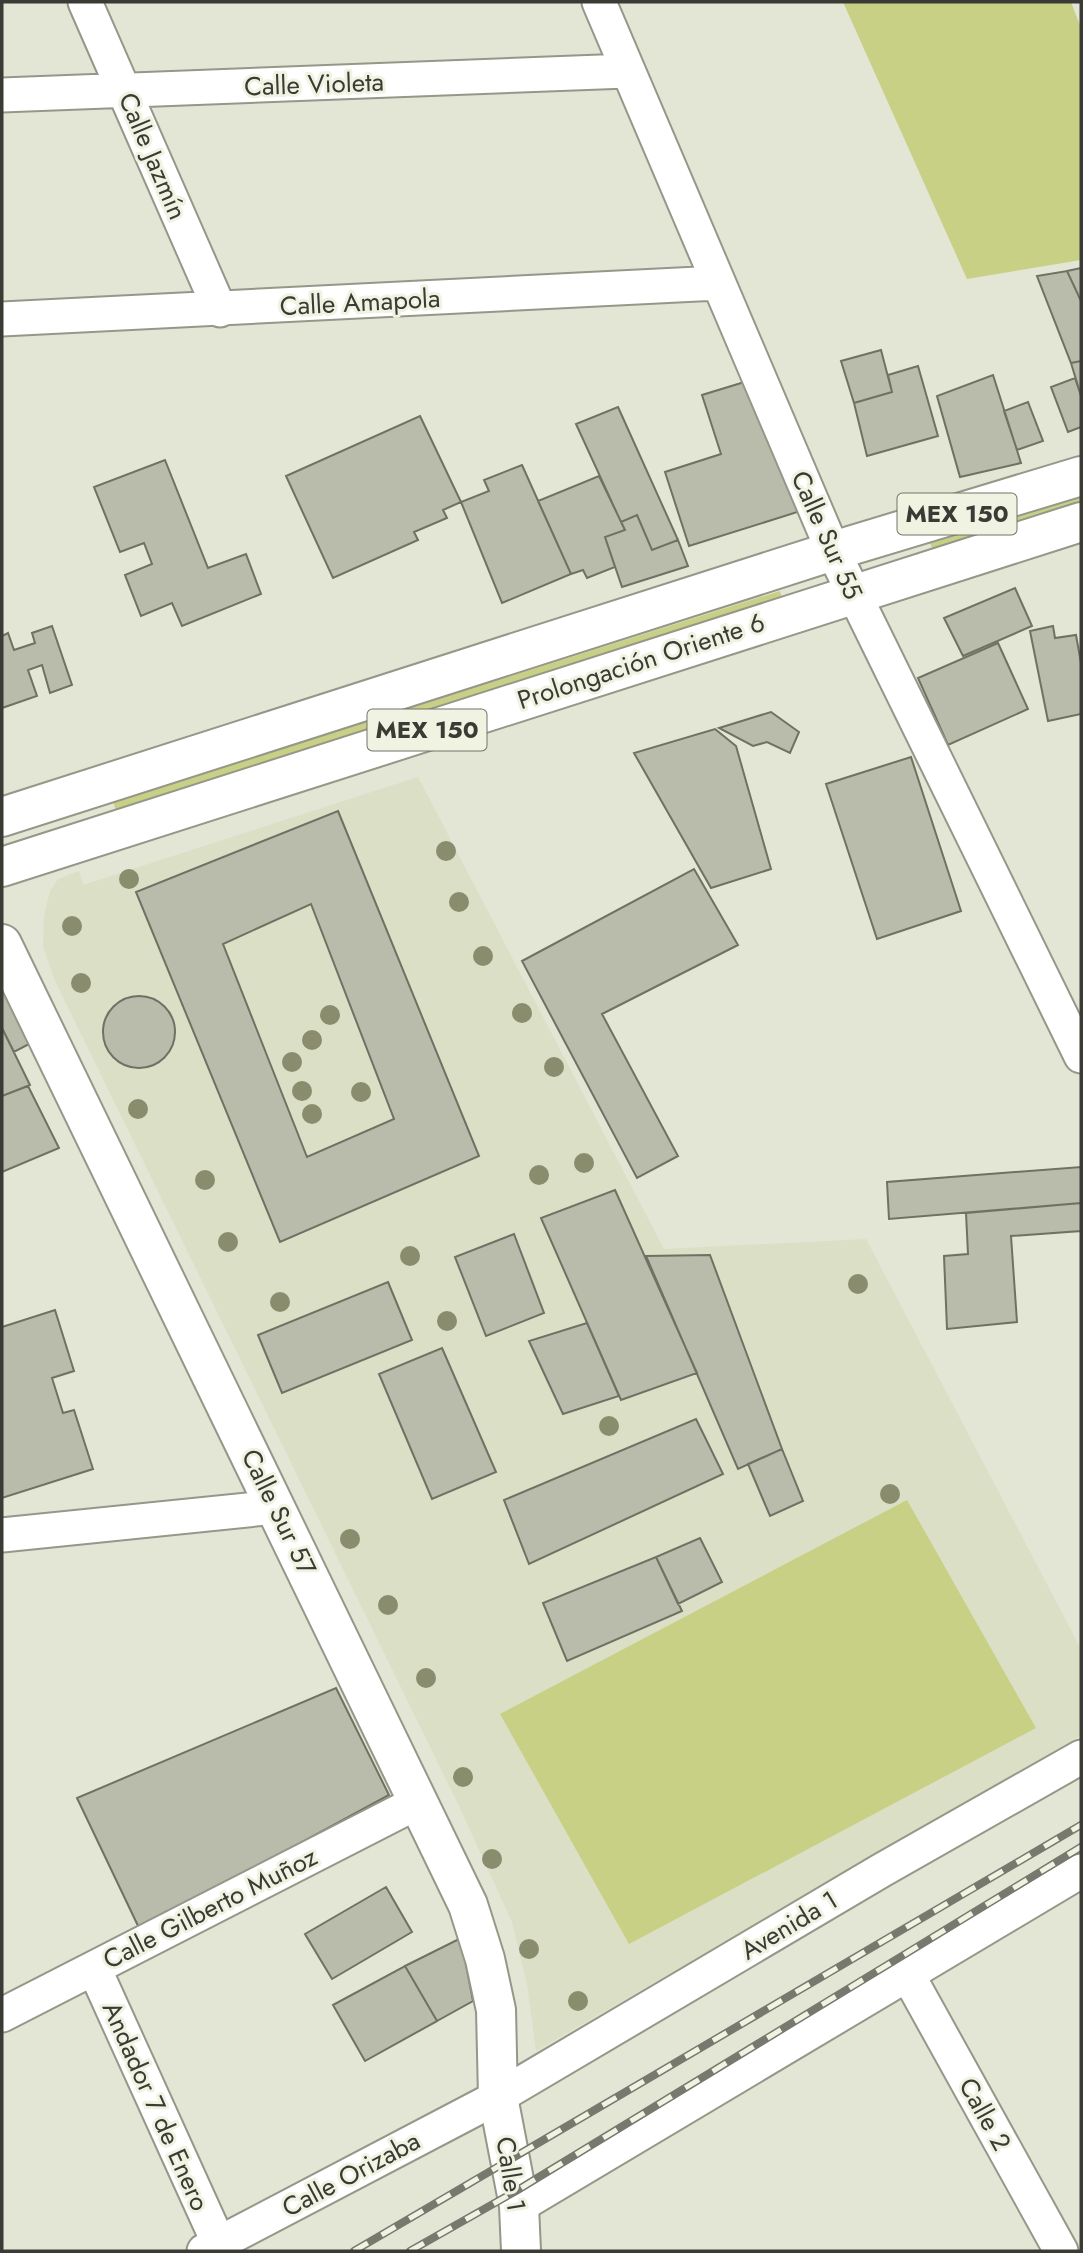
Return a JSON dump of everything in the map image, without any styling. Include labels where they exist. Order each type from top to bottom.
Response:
[{"type":"main road","name":"Prolongación Oriente 6","points":[[2,817],[833,551],[1081,476]]},
{"type":"main road","name":"Prolongación Oriente 6","points":[[2,867],[852,593],[1081,522]]},
{"type":"main road","name":"Calle Sur 57","points":[[2,944],[468,1905],[485,1959],[496,2010],[498,2097]]},
{"type":"main road","name":"Calle 1","points":[[498,2097],[519,2206],[521,2251]]},
{"type":"street","name":"Calle Jazmín","points":[[85,2],[220,310]]},
{"type":"street","name":"Calle Sur 55","points":[[599,2],[852,593],[1081,1056]]},
{"type":"street","name":"Calle Violeta","points":[[2,96],[627,71]]},
{"type":"street","name":"Calle Amapola","points":[[2,319],[718,283]]},
{"type":"street","points":[[2,1535],[276,1507]]},
{"type":"street","name":"Avenida 1","points":[[498,2097],[882,1870],[1081,1757]]},
{"type":"street","name":"Calle Gilberto Muñoz","points":[[2,2015],[418,1802]]},
{"type":"street","points":[[519,2206],[909,1977],[1081,1871]]},
{"type":"street","name":"Andador 7 de Enero","points":[[94,1968],[212,2248]]},
{"type":"street","name":"Calle 2","points":[[909,1977],[1061,2251]]},
{"type":"street","name":"Calle Orizaba","points":[[212,2248],[498,2097]]},
{"type":"shaded area","points":[[418,777],[664,1249],[866,1239],[1081,1649],[1081,1735],[536,2051],[527,1984],[512,1922],[459,1806],[55,981],[43,947],[44,916],[50,891],[58,879],[79,871],[83,885]]},
{"type":"green space","points":[[843,2],[1071,2],[1081,28],[1081,260],[967,279]]},
{"type":"green space","points":[[1081,497],[1081,504],[933,550],[930,543]]},
{"type":"green space","points":[[780,591],[782,599],[116,810],[113,802]]},
{"type":"green space","points":[[907,1500],[1036,1728],[629,1944],[500,1714]]},
{"type":"building","points":[[1081,268],[1081,301],[1067,271]]},
{"type":"building","points":[[1067,271],[1081,301],[1081,361],[1071,363],[1037,276]]},
{"type":"building","points":[[881,350],[892,392],[854,403],[841,361]]},
{"type":"building","points":[[1081,361],[1081,396],[1071,363]]},
{"type":"building","points":[[918,366],[938,436],[867,456],[854,403],[892,392],[888,375]]},
{"type":"building","points":[[993,375],[1021,463],[960,477],[937,396]]},
{"type":"building","points":[[1075,378],[1081,396],[1081,427],[1068,432],[1051,387]]},
{"type":"building","points":[[751,380],[807,509],[689,546],[665,472],[721,454],[702,395]]},
{"type":"building","points":[[1028,402],[1043,441],[1017,450],[1004,411]]},
{"type":"building","points":[[618,407],[678,540],[652,550],[637,515],[621,522],[576,424]]},
{"type":"building","points":[[420,416],[461,502],[443,510],[447,518],[414,532],[418,540],[333,578],[286,476]]},
{"type":"building","points":[[165,460],[208,568],[246,554],[261,594],[182,626],[172,603],[141,616],[125,575],[152,564],[144,543],[120,552],[94,487]]},
{"type":"building","points":[[522,465],[571,574],[502,603],[461,502],[489,491],[484,480]]},
{"type":"building","points":[[599,476],[625,530],[605,537],[615,567],[587,578],[583,570],[571,574],[538,501]]},
{"type":"building","points":[[637,515],[652,550],[678,540],[688,566],[622,587],[605,537],[625,530],[621,522]]},
{"type":"building","points":[[1015,588],[1032,626],[963,656],[944,618]]},
{"type":"building","points":[[52,626],[72,685],[50,693],[42,665],[28,670],[37,696],[2,708],[2,636],[8,633],[14,650],[35,643],[32,633]]},
{"type":"building","points":[[1053,626],[1055,638],[1076,635],[1081,663],[1081,714],[1048,721],[1030,631]]},
{"type":"building","points":[[998,643],[1028,709],[948,745],[918,678]]},
{"type":"building","points":[[771,712],[799,732],[790,753],[767,742],[753,746],[719,728]]},
{"type":"building","points":[[715,729],[736,746],[771,869],[711,888],[634,753]]},
{"type":"building","points":[[911,757],[961,911],[877,939],[826,784]]},
{"type":"building","points":[[338,811],[479,1156],[280,1242],[136,892]],"holes":[[[311,904],[394,1119],[307,1157],[223,944]]]},
{"type":"building","points":[[694,869],[738,945],[602,1014],[678,1156],[637,1178],[522,961]]},
{"type":"building","points":[[2,985],[31,1043],[14,1052],[2,1028]]},
{"type":"building","points":[[139,996],[153,999],[165,1006],[172,1018],[175,1032],[172,1046],[165,1058],[153,1065],[139,1068],[125,1065],[113,1058],[106,1046],[103,1032],[106,1018],[113,1006],[125,999]]},
{"type":"building","points":[[2,1028],[30,1085],[2,1096]]},
{"type":"building","points":[[28,1086],[59,1148],[2,1172],[2,1096]]},
{"type":"building","points":[[1081,1167],[1081,1203],[889,1219],[887,1182]]},
{"type":"building","points":[[615,1190],[697,1373],[621,1400],[541,1218]]},
{"type":"building","points":[[1081,1203],[1081,1231],[1011,1236],[1017,1322],[947,1329],[944,1256],[968,1254],[966,1213]]},
{"type":"building","points":[[514,1234],[544,1313],[486,1336],[455,1257]]},
{"type":"building","points":[[710,1255],[782,1449],[738,1469],[646,1256]]},
{"type":"building","points":[[388,1282],[412,1340],[282,1393],[258,1335]]},
{"type":"building","points":[[55,1310],[74,1371],[52,1378],[63,1413],[74,1410],[93,1469],[2,1498],[2,1327]]},
{"type":"building","points":[[587,1323],[619,1396],[563,1414],[529,1341]]},
{"type":"building","points":[[442,1348],[496,1472],[432,1499],[379,1374]]},
{"type":"building","points":[[696,1419],[723,1474],[529,1564],[504,1500]]},
{"type":"building","points":[[782,1449],[803,1501],[770,1516],[748,1464]]},
{"type":"building","points":[[700,1538],[722,1582],[678,1604],[656,1557]]},
{"type":"building","points":[[656,1557],[682,1611],[567,1661],[543,1603]]},
{"type":"building","points":[[336,1688],[389,1795],[140,1930],[77,1798]]},
{"type":"building","points":[[386,1887],[412,1932],[332,1979],[305,1934]]},
{"type":"building","points":[[461,1938],[473,2001],[437,2021],[405,1966]]},
{"type":"building","points":[[405,1966],[437,2021],[365,2061],[333,2005]]},
{"type":"railway","points":[[354,2251],[1081,1825]]},
{"type":"railway","points":[[410,2251],[516,2191],[1081,1847]]}]
